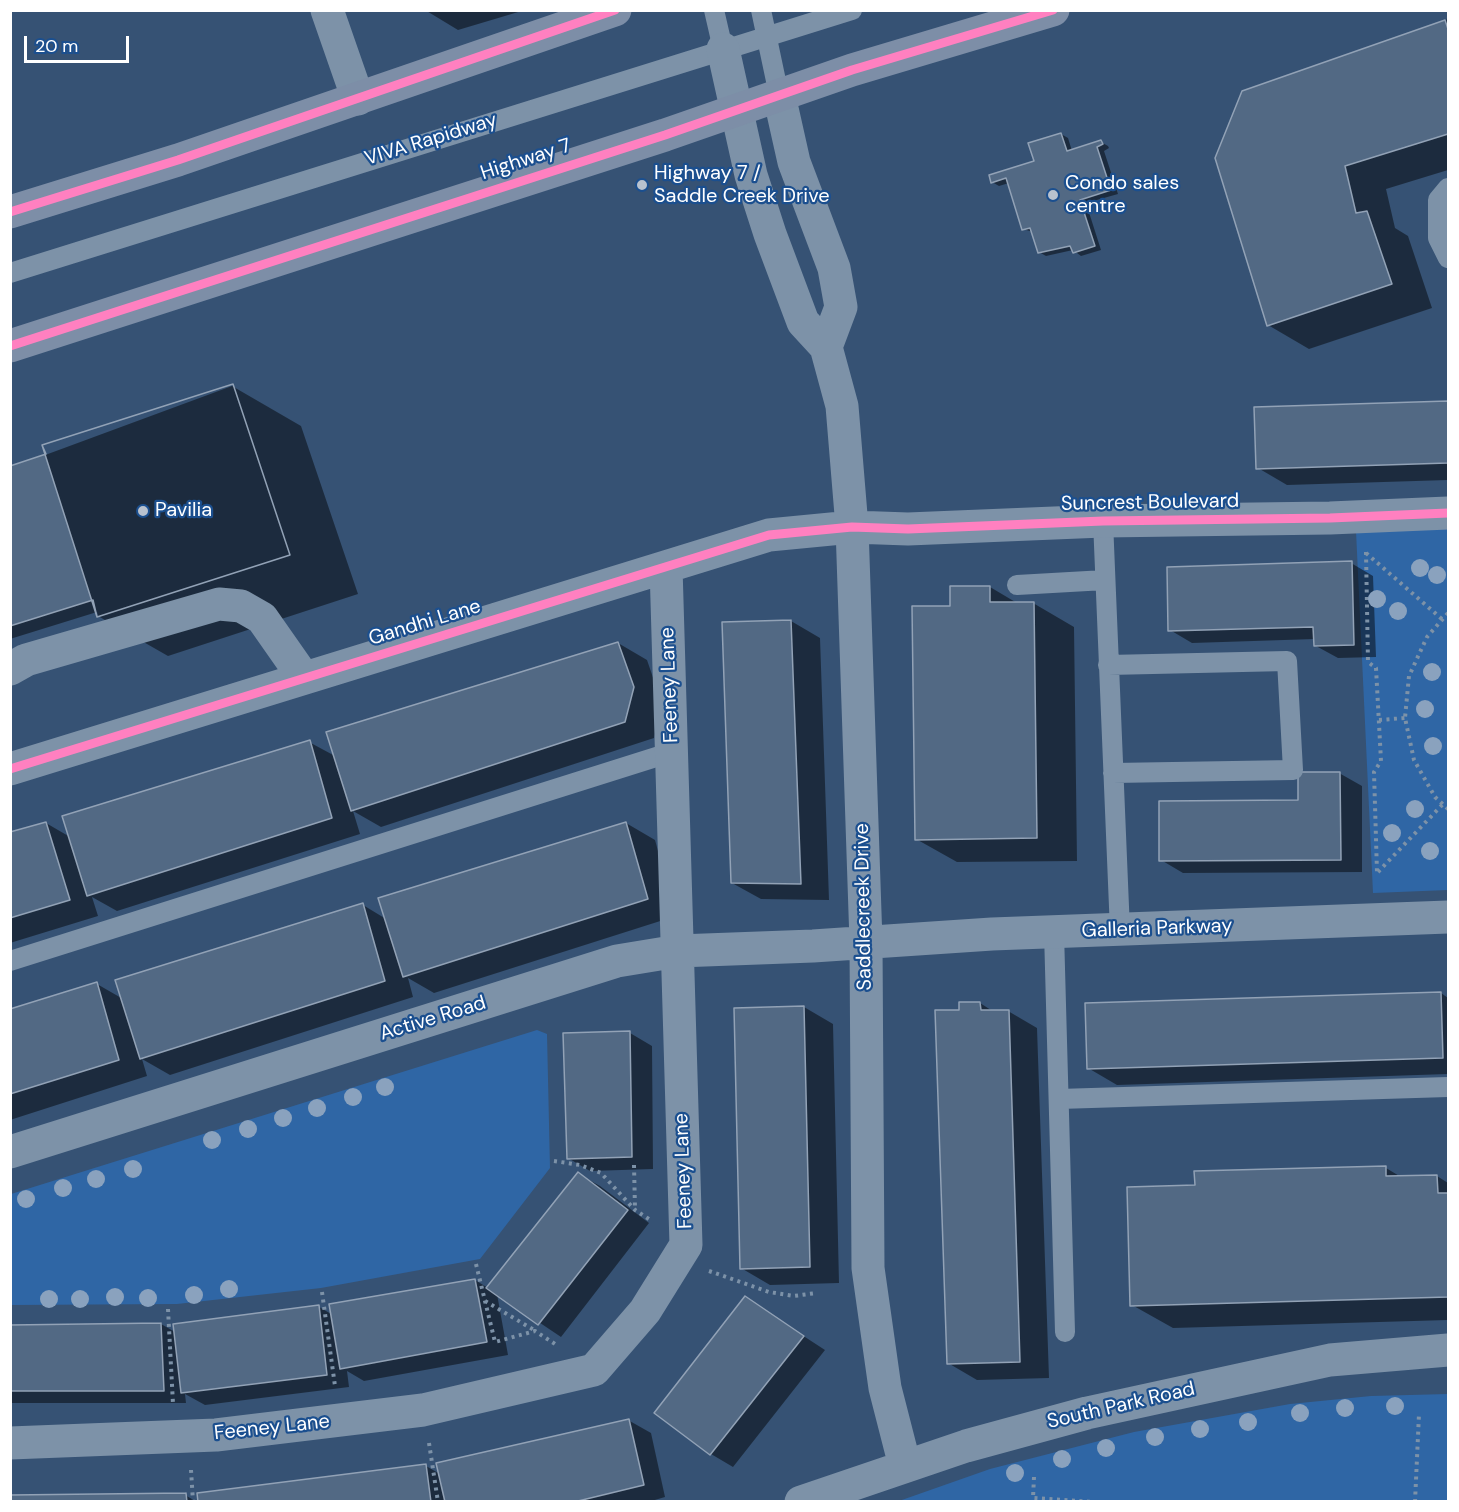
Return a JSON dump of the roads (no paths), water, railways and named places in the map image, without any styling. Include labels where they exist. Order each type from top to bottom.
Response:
[{"type":"main road","points":[[10,212],[358,99],[615,10]]},
{"type":"main road","name":"Highway 7","points":[[10,346],[779,95],[1053,10]]},
{"type":"street","points":[[327,10],[358,99]]},
{"type":"street","name":"Saddlecreek Drive","points":[[723,50],[735,111],[770,234],[803,322],[826,347],[842,406],[852,527],[866,942],[868,1268],[885,1388],[905,1466]]},
{"type":"street","points":[[779,95],[794,162],[834,268],[841,308],[826,347]]},
{"type":"street","name":"Suncrest Boulevard","points":[[852,527],[908,529],[1103,521],[1330,518],[1449,513]]},
{"type":"street","name":"Gandhi Lane","points":[[12,759],[304,678],[769,535],[852,527]]},
{"type":"street","name":"Feeney Lane","points":[[10,1443],[216,1436],[423,1410],[594,1370],[645,1311],[681,1253],[678,951],[666,567]]},
{"type":"street","points":[[10,669],[26,660],[219,604],[241,606],[262,618],[304,678]]},
{"type":"street","name":"Galleria Parkway","points":[[866,942],[1054,932],[1449,917]]},
{"type":"street","name":"Active Road","points":[[10,1152],[617,961],[678,951],[866,942]]},
{"type":"street","name":"South Park Road","points":[[801,1502],[966,1446],[1087,1413],[1330,1360],[1449,1350]]},
{"type":"lane","points":[[714,10],[723,50]]},
{"type":"lane","points":[[760,10],[779,95]]},
{"type":"lane","name":"VIVA Rapidway","points":[[10,273],[852,10]]},
{"type":"lane","points":[[1449,188],[1438,200],[1438,238],[1449,258]]},
{"type":"lane","points":[[1103,521],[1120,931]]},
{"type":"lane","points":[[1017,585],[1105,580]]},
{"type":"lane","points":[[1108,665],[1287,661],[1293,770],[1113,773]]},
{"type":"lane","points":[[10,961],[672,752]]},
{"type":"lane","points":[[1054,932],[1065,1332]]},
{"type":"lane","points":[[1059,1100],[1449,1087]]},
{"type":"place","name":"Highway 7 / Saddle Creek Drive","points":[[642,185]]},
{"type":"place","name":"Condo sales centre","points":[[1053,195]]},
{"type":"place","name":"Pavilia","points":[[143,511]]}]
